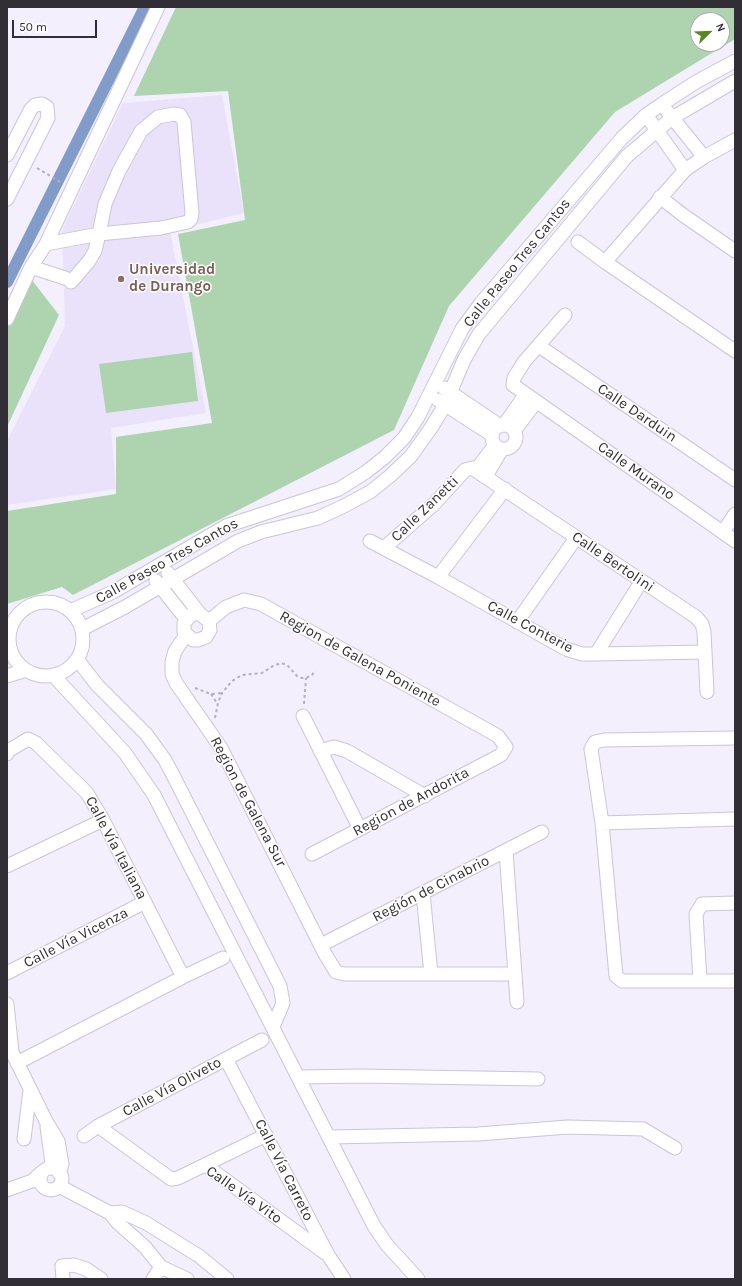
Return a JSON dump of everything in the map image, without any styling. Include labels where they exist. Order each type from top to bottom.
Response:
[{"type":"street","points":[[7,319],[31,267],[46,244],[158,7]]},
{"type":"street","name":"Calle Paseo Tres Cantos","points":[[70,611],[113,592],[226,526],[339,489],[366,472],[404,438],[433,389],[462,329],[481,303],[607,155],[646,115],[696,82],[735,61]]},
{"type":"street","name":"Calle Paseo Tres Cantos","points":[[82,629],[160,587],[238,541],[261,532],[318,518],[370,492],[390,476],[410,456],[445,405],[464,360],[484,328],[627,156],[672,118],[735,81]]},
{"type":"street","points":[[7,155],[31,109],[35,105],[42,104],[47,107],[48,118],[7,199]]},
{"type":"street","points":[[662,104],[704,157]]},
{"type":"street","points":[[31,267],[68,280],[93,256],[99,234],[105,204],[119,171],[141,131],[158,118],[174,114],[180,116],[184,122],[192,213],[191,219],[188,222],[161,228],[99,234],[46,244]]},
{"type":"street","points":[[646,115],[685,170]]},
{"type":"street","points":[[605,262],[685,170],[704,157],[735,140]]},
{"type":"street","points":[[660,197],[683,215],[735,250]]},
{"type":"street","points":[[578,242],[735,350]]},
{"type":"street","points":[[539,346],[565,315]]},
{"type":"street","name":"Calle Murano","points":[[539,346],[524,362],[514,378],[513,385],[525,395],[735,541]]},
{"type":"street","name":"Calle Darduin","points":[[539,346],[735,480]]},
{"type":"street","points":[[433,389],[451,392],[501,435]]},
{"type":"street","points":[[433,389],[445,405],[501,435]]},
{"type":"street","points":[[476,472],[501,435],[525,395]]},
{"type":"street","points":[[501,435],[536,402]]},
{"type":"street","name":"Calle Bertolini","points":[[476,472],[505,489],[641,582],[696,617],[702,624],[707,692]]},
{"type":"street","name":"Calle Zanetti","points":[[384,548],[434,504],[476,472]]},
{"type":"street","points":[[438,577],[505,489]]},
{"type":"street","points":[[723,532],[735,514]]},
{"type":"street","points":[[517,622],[576,538]]},
{"type":"street","name":"Calle Conterie","points":[[370,541],[438,577],[566,649],[582,654],[704,652]]},
{"type":"street","points":[[162,564],[204,618],[210,630],[206,637],[198,640],[190,638],[186,635],[183,627],[186,619],[192,614],[204,618]]},
{"type":"street","points":[[149,572],[186,619]]},
{"type":"street","points":[[596,654],[641,582]]},
{"type":"street","name":"Region de Galena Poniente","points":[[204,618],[244,600],[260,604],[498,736],[506,747]]},
{"type":"street","points":[[52,602],[60,604],[70,611],[79,622],[82,629],[83,642],[77,659],[68,668],[53,675],[35,674],[26,670],[18,664],[8,648],[10,628],[19,613],[34,603],[52,602]]},
{"type":"street","name":"Region de Galena Sur","points":[[186,635],[175,651],[172,662],[172,674],[179,687],[208,728],[336,972],[345,974],[431,974]]},
{"type":"street","points":[[77,659],[97,684],[146,734],[165,760],[280,986],[283,1003],[273,1027]]},
{"type":"street","points":[[7,676],[26,670]]},
{"type":"street","points":[[53,675],[125,753],[154,795],[330,1137],[374,1226],[395,1255],[418,1279]]},
{"type":"street","points":[[303,716],[360,829]]},
{"type":"street","points":[[735,738],[604,740],[596,742],[591,749],[602,823],[616,976],[622,980],[632,981],[735,981]]},
{"type":"street","name":"Calle Vía Italiana","points":[[7,754],[8,751],[28,739],[36,743],[87,793],[103,820],[183,977]]},
{"type":"street","points":[[320,751],[334,747],[347,751],[425,796]]},
{"type":"street","name":"Region de Andorita","points":[[312,854],[501,755],[506,747]]},
{"type":"street","points":[[602,823],[735,819]]},
{"type":"street","points":[[7,866],[103,820]]},
{"type":"street","name":"Región de Cinabrio","points":[[321,945],[542,832]]},
{"type":"street","points":[[506,851],[517,1002]]},
{"type":"street","points":[[423,893],[431,974],[515,974]]},
{"type":"street","name":"Calle Vía Vicenza","points":[[7,973],[145,902]]},
{"type":"street","points":[[700,980],[696,914],[702,904],[735,903]]},
{"type":"street","points":[[17,1063],[183,977],[223,958]]},
{"type":"street","points":[[7,1004],[12,1052],[46,1121],[58,1141],[62,1164],[32,1181],[12,1189]]},
{"type":"street","name":"Calle Vía Oliveto","points":[[84,1136],[98,1126],[262,1040]]},
{"type":"street","name":"Calle Vía Carreto","points":[[226,1059],[328,1255],[344,1279]]},
{"type":"street","points":[[298,1077],[346,1076],[538,1079]]},
{"type":"street","points":[[24,1138],[30,1090]]},
{"type":"street","name":"Calle Vía Vito","points":[[98,1126],[171,1179],[178,1178],[205,1165],[328,1255]]},
{"type":"street","points":[[330,1137],[478,1134],[568,1127],[643,1129],[675,1148]]},
{"type":"street","points":[[205,1165],[266,1135]]},
{"type":"street","points":[[12,1189],[53,1190],[59,1186],[62,1180],[50,1171]]},
{"type":"street","points":[[46,1190],[40,1182],[50,1171]]},
{"type":"street","points":[[59,1186],[110,1213],[118,1223],[145,1247],[165,1273],[187,1279]]},
{"type":"street","points":[[110,1213],[122,1212],[146,1223],[199,1256],[227,1279]]},
{"type":"street","points":[[63,1279],[62,1266],[74,1265],[86,1269],[101,1279]]},
{"type":"street","points":[[152,1279],[165,1273]]},
{"type":"path","points":[[25,161],[60,182]]},
{"type":"path","points":[[208,728],[216,717],[218,703],[222,693],[232,681],[242,675],[262,673],[281,663],[287,665],[297,676],[306,678],[312,675],[314,670]]},
{"type":"path","points":[[303,716],[306,678]]},
{"type":"path","points":[[192,687],[200,692],[211,694],[222,693]]},
{"type":"path","points":[[211,694],[218,703]]},
{"type":"shaded area","name":"Universidad de Durango","points":[[222,95],[244,213],[170,231],[206,413],[111,428],[116,489],[7,505],[7,441],[65,326],[62,230],[123,103]]},
{"type":"green space","points":[[176,7],[735,7],[735,39],[730,42],[730,12],[690,12],[690,52],[714,52],[615,112],[449,306],[394,430],[73,595],[62,587],[7,604],[7,511],[116,494],[116,437],[212,423],[178,234],[245,220],[228,91],[134,96]]},
{"type":"green space","points":[[28,275],[59,315],[7,427],[7,317]]},
{"type":"green space","points":[[192,352],[198,401],[106,413],[99,364]]},
{"type":"waterway","points":[[7,282],[145,7]]},
{"type":"place","name":"Universidad de Durango","points":[[121,279]]}]
